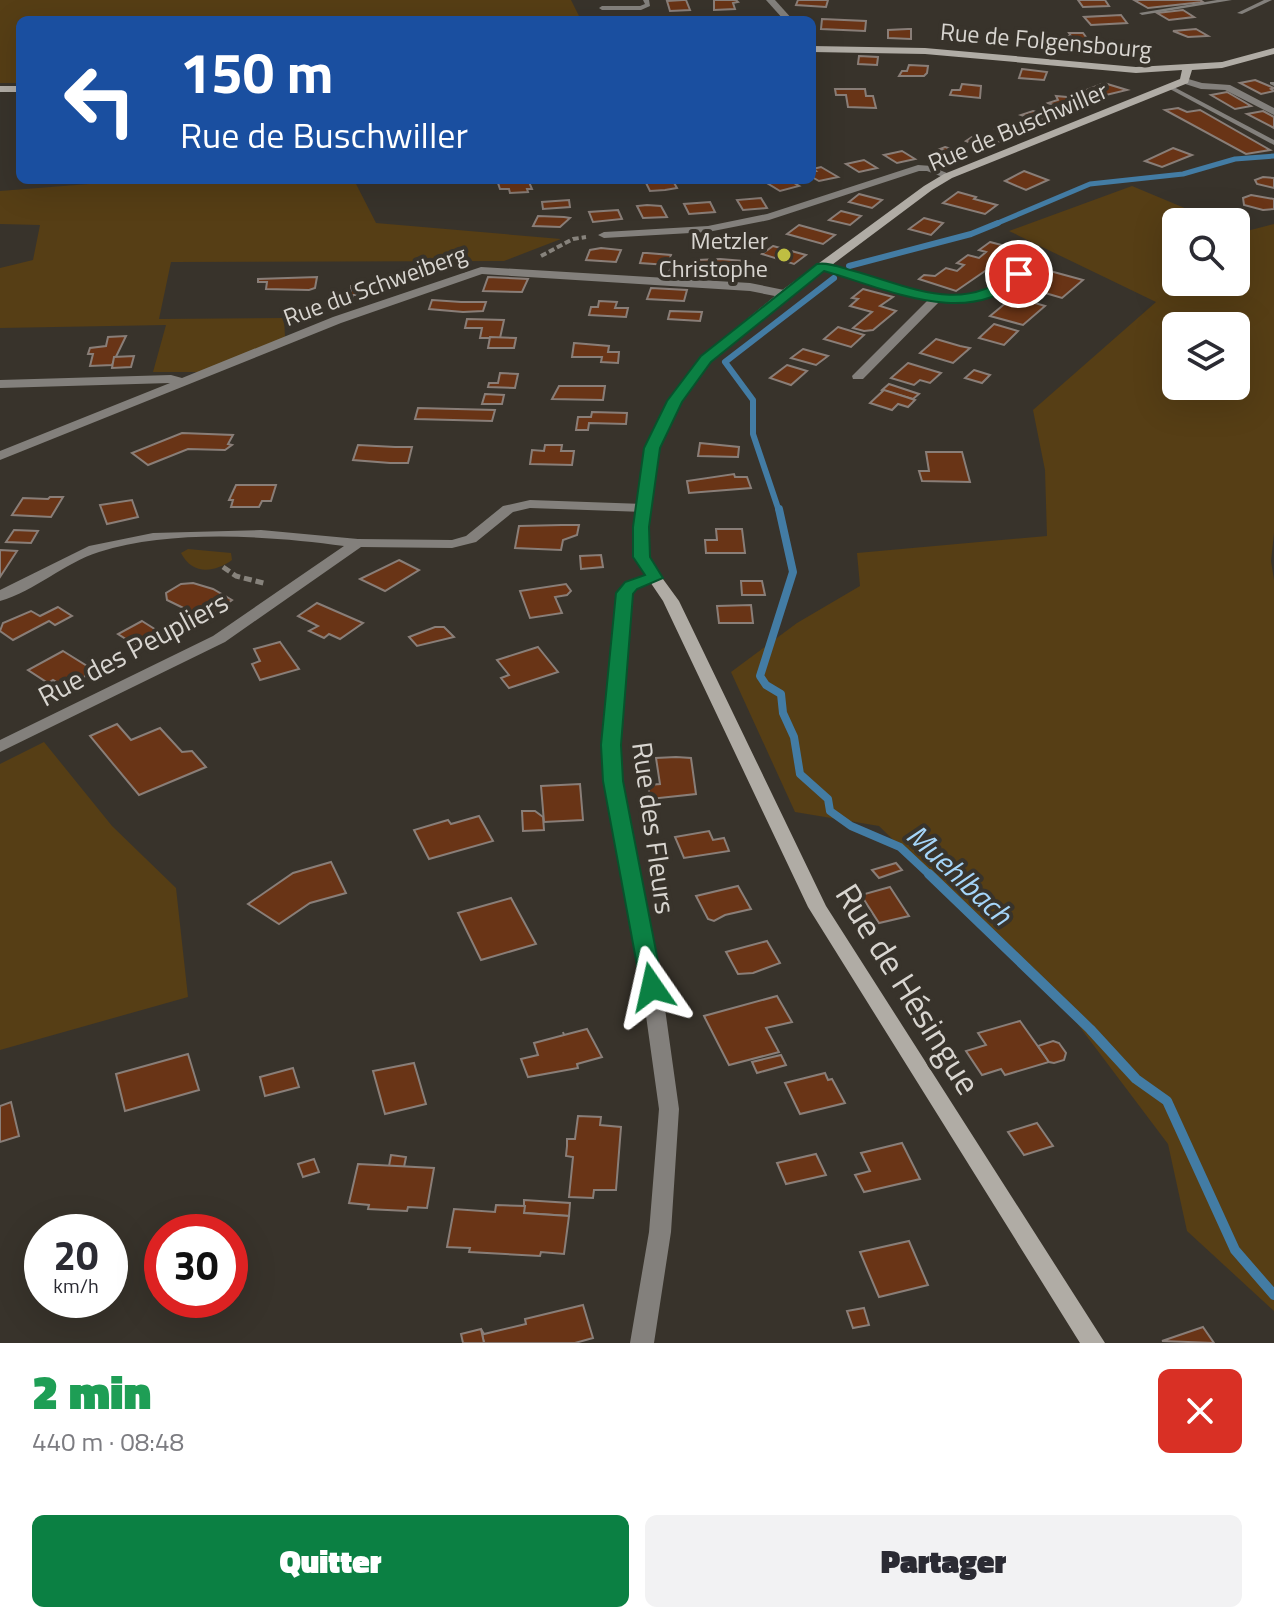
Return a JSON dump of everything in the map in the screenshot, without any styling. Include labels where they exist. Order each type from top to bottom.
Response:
[{"type":"street","points":[[770,0],[785,16]]},
{"type":"street","name":"Rue de Folgensbourg","points":[[816,47],[925,51],[1186,75],[1274,51]]},
{"type":"street","points":[[1186,75],[1201,86],[1227,87],[1274,112]]},
{"type":"street","name":"Rue de Buschwiller","points":[[696,654],[671,601],[640,551],[652,448],[675,401],[706,359],[785,294],[948,176],[1170,87],[1186,75]]},
{"type":"street","points":[[604,235],[708,229],[769,217],[830,194],[918,168],[928,168],[948,176]]},
{"type":"street","points":[[822,267],[936,298],[967,301],[1001,289],[1036,259]]},
{"type":"street","name":"Rue du Schweiberg","points":[[0,456],[337,320],[481,270],[750,287],[785,294]]},
{"type":"street","points":[[858,376],[936,298]]},
{"type":"street","points":[[0,384],[171,379],[186,383]]},
{"type":"street","points":[[0,596],[94,549],[130,541],[216,535],[324,538],[358,543],[452,544],[471,539],[508,509],[530,504],[644,508]]},
{"type":"street","name":"Rue des Peupliers","points":[[0,747],[219,639],[358,543]]},
{"type":"street","name":"Rue des Fleurs","points":[[642,1343],[660,1232],[669,1109],[652,987],[613,781],[611,745],[624,593],[631,585],[655,578]]},
{"type":"street","name":"Rue de Hésingue","points":[[696,654],[792,859],[830,929],[1093,1343]]},
{"type":"lane","points":[[602,8],[641,8],[648,5],[646,0]]},
{"type":"lane","points":[[1142,13],[1229,0]]},
{"type":"lane","points":[[1240,13],[1269,0]]},
{"type":"lane","points":[[1170,87],[1274,143]]},
{"type":"path","points":[[527,271],[536,259],[573,239],[604,235]]},
{"type":"path","points":[[223,567],[236,576],[291,589]]},
{"type":"shaded area","points":[[0,0],[571,0],[579,16],[16,16],[16,83],[0,83]]},
{"type":"shaded area","points":[[88,184],[356,184],[376,223],[561,239],[504,261],[171,262],[159,319],[284,318],[285,337],[206,372],[153,372],[166,325],[0,328],[0,268],[33,260],[40,225],[0,224],[0,191]]},
{"type":"shaded area","points":[[1132,186],[1185,208],[1162,208],[1162,296],[1250,296],[1250,230],[1274,224],[1274,533],[1271,561],[1274,580],[1274,1311],[1187,1231],[1168,1144],[1070,1014],[879,826],[795,812],[731,672],[797,623],[860,586],[857,553],[1047,536],[1045,470],[1033,410],[1156,302],[1009,231]]},
{"type":"shaded area","points":[[188,549],[231,553],[232,560],[204,570],[186,560],[181,553]]},
{"type":"shaded area","points":[[44,742],[112,826],[176,888],[188,997],[0,1050],[0,764]]},
{"type":"building","points":[[686,0],[690,10],[670,11],[667,1]]},
{"type":"building","points":[[714,0],[738,2],[733,3],[735,9],[714,10]]},
{"type":"building","points":[[798,0],[828,0],[826,7],[796,5]]},
{"type":"building","points":[[1078,0],[1105,0],[1109,6],[1083,7]]},
{"type":"building","points":[[1134,0],[1200,0],[1203,2],[1148,8]]},
{"type":"building","points":[[1183,10],[1194,17],[1169,20],[1157,13]]},
{"type":"building","points":[[1121,15],[1127,23],[1091,25],[1084,17]]},
{"type":"building","points":[[822,19],[866,21],[865,31],[821,29]]},
{"type":"building","points":[[911,29],[911,39],[888,38],[888,30]]},
{"type":"building","points":[[1196,29],[1208,36],[1188,37],[1173,31]]},
{"type":"building","points":[[1069,33],[1083,33],[1089,41],[1052,42],[1049,36],[1071,36]]},
{"type":"building","points":[[859,56],[878,57],[877,65],[858,64]]},
{"type":"building","points":[[909,65],[928,66],[927,73],[924,76],[899,76],[902,71],[907,71]]},
{"type":"building","points":[[1022,69],[1047,72],[1044,80],[1019,78]]},
{"type":"building","points":[[1255,80],[1274,88],[1271,89],[1274,91],[1261,94],[1240,83]]},
{"type":"building","points":[[1104,83],[1127,90],[1106,95],[1084,91]]},
{"type":"building","points":[[962,84],[981,86],[980,98],[950,95],[952,90],[960,90]]},
{"type":"building","points":[[835,89],[865,89],[866,96],[873,96],[876,108],[848,107],[846,95],[836,95]]},
{"type":"building","points":[[1227,92],[1251,106],[1235,109],[1211,95]]},
{"type":"building","points":[[1056,96],[1067,97],[1068,102],[1078,105],[1067,110],[1048,103],[1058,100]]},
{"type":"building","points":[[1178,108],[1187,112],[1200,110],[1270,150],[1246,154],[1165,110]]},
{"type":"building","points":[[1033,111],[1050,116],[1038,121],[1021,115]]},
{"type":"building","points":[[1263,111],[1274,117],[1274,128],[1247,114]]},
{"type":"building","points":[[1010,124],[1027,130],[1013,136],[996,129]]},
{"type":"building","points":[[975,135],[998,142],[983,148],[966,141]]},
{"type":"building","points":[[945,147],[966,155],[951,160],[936,154],[945,151],[940,149]]},
{"type":"building","points":[[1173,148],[1192,155],[1162,167],[1145,161]]},
{"type":"building","points":[[902,151],[915,159],[897,163],[884,155]]},
{"type":"building","points":[[864,160],[877,168],[859,172],[846,164]]},
{"type":"building","points":[[821,167],[838,177],[819,181],[816,179],[816,168]]},
{"type":"building","points":[[1024,171],[1048,180],[1026,190],[1005,181]]},
{"type":"building","points":[[1274,178],[1274,188],[1257,184],[1255,180]]},
{"type":"building","points":[[498,184],[530,184],[532,189],[510,193],[509,189],[500,189]]},
{"type":"building","points":[[646,184],[675,184],[677,188],[665,190],[650,191]]},
{"type":"building","points":[[769,184],[799,186],[780,191]]},
{"type":"building","points":[[958,192],[997,205],[985,214],[943,203]]},
{"type":"building","points":[[859,194],[882,200],[872,208],[849,202]]},
{"type":"building","points":[[1251,195],[1274,199],[1274,209],[1263,210],[1244,205],[1243,198]]},
{"type":"building","points":[[761,198],[767,208],[743,210],[737,200]]},
{"type":"building","points":[[569,200],[570,207],[543,209],[542,202]]},
{"type":"building","points":[[710,202],[715,212],[689,214],[684,204]]},
{"type":"building","points":[[637,206],[661,206],[667,217],[643,218]]},
{"type":"building","points":[[618,210],[622,219],[593,222],[589,212]]},
{"type":"building","points":[[841,211],[861,216],[850,225],[829,220]]},
{"type":"building","points":[[538,216],[570,218],[560,227],[533,226]]},
{"type":"building","points":[[924,218],[943,223],[931,235],[909,229]]},
{"type":"building","points":[[799,225],[835,235],[823,244],[787,234]]},
{"type":"building","points":[[990,242],[1017,249],[956,291],[919,279],[924,275],[935,276],[946,268],[957,271],[964,265],[957,263],[968,255],[979,258],[986,252],[979,250]]},
{"type":"building","name":"Metzler Christophe","points":[[773,246],[806,255],[794,264],[762,254]]},
{"type":"building","points":[[590,250],[621,250],[616,262],[586,260]]},
{"type":"building","points":[[643,253],[671,255],[668,265],[640,263]]},
{"type":"building","points":[[697,260],[743,261],[740,273],[694,268]]},
{"type":"building","points":[[671,268],[691,271],[689,279],[666,277]]},
{"type":"building","points":[[1050,271],[1083,280],[1062,298],[1045,293],[1035,303],[1045,306],[1023,325],[990,316],[1013,297],[1019,299]]},
{"type":"building","points":[[317,277],[315,288],[309,290],[266,289],[267,282],[258,282],[258,279]]},
{"type":"building","points":[[488,277],[528,279],[522,292],[483,291]]},
{"type":"building","points":[[373,285],[372,295],[353,295],[352,302],[333,302],[334,293],[351,292],[351,286]]},
{"type":"building","points":[[651,288],[687,290],[684,301],[647,299]]},
{"type":"building","points":[[863,289],[893,297],[880,306],[896,311],[873,330],[853,328],[872,312],[850,306],[858,299],[852,298]]},
{"type":"building","points":[[432,300],[486,302],[483,311],[463,312],[429,309]]},
{"type":"building","points":[[599,301],[617,302],[615,308],[628,308],[626,317],[589,315],[591,307],[598,307]]},
{"type":"building","points":[[670,311],[702,312],[700,321],[668,319]]},
{"type":"building","points":[[467,319],[504,320],[500,338],[480,338],[482,328],[465,328]]},
{"type":"building","points":[[994,324],[1018,331],[1004,345],[979,338]]},
{"type":"building","points":[[838,327],[864,335],[851,347],[824,339]]},
{"type":"building","points":[[126,336],[112,365],[90,366],[93,354],[88,354],[90,348],[106,346],[108,337]]},
{"type":"building","points":[[490,337],[516,338],[514,348],[488,348]]},
{"type":"building","points":[[936,339],[970,348],[953,363],[920,353]]},
{"type":"building","points":[[574,343],[609,346],[608,352],[619,352],[618,363],[601,362],[602,357],[572,357]]},
{"type":"building","points":[[803,349],[828,356],[816,365],[791,358]]},
{"type":"building","points":[[134,356],[131,367],[112,368],[114,357]]},
{"type":"building","points":[[908,363],[941,373],[930,383],[920,380],[914,385],[891,378]]},
{"type":"building","points":[[787,365],[807,371],[791,385],[770,378]]},
{"type":"building","points":[[974,370],[990,375],[982,383],[965,378]]},
{"type":"building","points":[[500,373],[518,374],[515,388],[488,387],[489,383],[498,383]]},
{"type":"building","points":[[889,384],[919,394],[913,399],[882,390]]},
{"type":"building","points":[[559,386],[605,386],[603,400],[552,399]]},
{"type":"building","points":[[884,390],[915,400],[908,407],[898,404],[892,410],[870,403]]},
{"type":"building","points":[[485,394],[504,395],[502,404],[482,404]]},
{"type":"building","points":[[418,408],[495,410],[492,421],[415,419]]},
{"type":"building","points":[[592,412],[627,413],[626,424],[589,423],[588,430],[576,430],[578,417],[591,417]]},
{"type":"building","points":[[182,433],[233,435],[228,444],[232,445],[225,450],[188,449],[148,465],[132,453]]},
{"type":"building","points":[[700,443],[739,447],[738,457],[698,456]]},
{"type":"building","points":[[358,445],[412,447],[408,463],[390,463],[353,460]]},
{"type":"building","points":[[545,445],[562,445],[561,451],[574,451],[572,465],[530,464],[532,450],[544,451]]},
{"type":"building","points":[[926,452],[962,452],[970,482],[922,481],[919,471],[929,471]]},
{"type":"building","points":[[734,474],[735,477],[747,477],[751,488],[689,493],[687,481]]},
{"type":"building","points":[[236,485],[276,485],[271,501],[262,501],[259,507],[231,507],[233,500],[229,500]]},
{"type":"building","points":[[63,497],[51,517],[12,515],[23,498]]},
{"type":"building","points":[[132,500],[138,517],[107,524],[100,505]]},
{"type":"building","points":[[579,525],[577,535],[563,540],[561,550],[515,548],[519,526]]},
{"type":"building","points":[[716,529],[742,529],[745,553],[706,553],[705,540],[717,540]]},
{"type":"building","points":[[14,530],[38,531],[31,543],[6,542]]},
{"type":"building","points":[[0,550],[17,551],[0,577]]},
{"type":"building","points":[[601,555],[603,567],[581,569],[580,556]]},
{"type":"building","points":[[399,560],[419,570],[385,591],[360,579]]},
{"type":"building","points":[[741,581],[762,581],[765,595],[742,595]]},
{"type":"building","points":[[193,583],[213,589],[232,600],[206,619],[167,600],[166,593],[181,584]]},
{"type":"building","points":[[566,584],[571,591],[555,597],[562,613],[530,618],[520,591]]},
{"type":"building","points":[[317,603],[363,623],[340,639],[329,634],[324,638],[309,631],[318,626],[298,616]]},
{"type":"building","points":[[751,605],[753,623],[719,623],[717,606]]},
{"type":"building","points":[[58,607],[72,616],[55,625],[49,621],[13,640],[0,631],[3,623],[31,611],[40,616]]},
{"type":"building","points":[[142,621],[164,635],[140,648],[118,634]]},
{"type":"building","points":[[435,627],[444,627],[454,637],[417,646],[409,637]]},
{"type":"building","points":[[280,642],[299,669],[260,680],[252,664],[260,661],[254,649]]},
{"type":"building","points":[[538,647],[558,672],[509,688],[501,678],[509,675],[497,660]]},
{"type":"building","points":[[63,651],[95,671],[65,687],[53,680],[48,683],[28,670]]},
{"type":"building","points":[[117,724],[131,740],[160,728],[182,752],[192,751],[206,767],[139,795],[90,736]]},
{"type":"building","points":[[656,758],[691,758],[696,794],[650,799],[648,785],[660,784]]},
{"type":"building","points":[[580,784],[583,820],[544,822],[541,786]]},
{"type":"building","points":[[522,811],[535,811],[543,817],[544,830],[523,831]]},
{"type":"building","points":[[479,816],[493,841],[429,859],[414,830],[448,820],[451,824]]},
{"type":"building","points":[[709,831],[713,840],[724,838],[729,851],[684,858],[675,837]]},
{"type":"building","points":[[331,862],[346,893],[310,903],[279,924],[248,904],[293,873]]},
{"type":"building","points":[[896,863],[902,870],[879,878],[872,870]]},
{"type":"building","points":[[738,886],[751,909],[714,921],[708,919],[696,896]]},
{"type":"building","points":[[890,887],[909,916],[879,923],[861,895]]},
{"type":"building","points":[[511,898],[536,944],[481,960],[458,913]]},
{"type":"building","points":[[767,941],[780,963],[753,973],[738,974],[726,952]]},
{"type":"building","points":[[777,996],[792,1022],[766,1028],[779,1052],[729,1065],[704,1016]]},
{"type":"building","points":[[1020,1021],[1049,1062],[1005,1075],[1001,1069],[982,1075],[966,1051],[986,1045],[978,1033]]},
{"type":"building","points":[[587,1029],[602,1057],[577,1064],[578,1068],[528,1077],[521,1059],[538,1055],[534,1043]]},
{"type":"building","points":[[1053,1041],[1059,1043],[1066,1053],[1064,1060],[1054,1063],[1049,1062],[1038,1046]]},
{"type":"building","points":[[188,1054],[199,1090],[125,1111],[116,1074]]},
{"type":"building","points":[[781,1055],[786,1065],[757,1073],[752,1062]]},
{"type":"building","points":[[414,1063],[426,1104],[385,1114],[373,1071]]},
{"type":"building","points":[[293,1068],[299,1087],[265,1096],[260,1077]]},
{"type":"building","points":[[825,1073],[828,1080],[832,1079],[845,1103],[800,1114],[785,1083]]},
{"type":"building","points":[[11,1102],[19,1136],[0,1142],[0,1106]]},
{"type":"building","points":[[578,1116],[601,1117],[600,1125],[621,1127],[616,1190],[594,1190],[593,1198],[569,1197],[573,1157],[566,1156],[567,1139],[575,1139]]},
{"type":"building","points":[[1037,1123],[1053,1146],[1024,1155],[1008,1132]]},
{"type":"building","points":[[902,1143],[920,1179],[864,1192],[855,1175],[870,1171],[861,1153]]},
{"type":"building","points":[[816,1154],[826,1175],[786,1184],[777,1163]]},
{"type":"building","points":[[391,1155],[406,1157],[404,1167],[389,1166]]},
{"type":"building","points":[[314,1159],[319,1172],[303,1177],[298,1164]]},
{"type":"building","points":[[358,1164],[434,1168],[427,1208],[408,1207],[407,1211],[368,1209],[369,1205],[349,1203]]},
{"type":"building","points":[[524,1200],[570,1203],[569,1216],[524,1213]]},
{"type":"building","points":[[496,1205],[525,1206],[524,1213],[569,1216],[564,1254],[541,1252],[540,1256],[469,1252],[470,1248],[447,1247],[454,1209],[495,1212]]},
{"type":"building","points":[[909,1241],[928,1285],[879,1297],[860,1252]]},
{"type":"building","points":[[583,1305],[593,1338],[575,1343],[484,1343],[481,1329],[484,1334],[526,1324],[525,1319]]},
{"type":"building","points":[[864,1308],[869,1325],[853,1328],[847,1311]]},
{"type":"building","points":[[1203,1327],[1214,1343],[1162,1341]]},
{"type":"building","points":[[481,1329],[484,1343],[463,1343],[461,1334]]},
{"type":"waterway","points":[[993,225],[1090,184],[1183,174],[1235,159],[1274,156]]},
{"type":"waterway","points":[[849,266],[971,234],[998,223]]},
{"type":"waterway","name":"Muehlbach","points":[[779,511],[753,434],[753,400],[725,362],[834,278]]},
{"type":"waterway","name":"Muehlbach","points":[[779,509],[793,572],[760,676],[766,685],[781,694],[783,713],[794,737],[800,774],[828,799],[830,811],[851,826],[900,847],[931,876]]},
{"type":"waterway","name":"Muehlbach","points":[[929,874],[1090,1029],[1136,1079],[1167,1101],[1235,1250],[1274,1295]]},
{"type":"place","name":"Metzler Christophe","points":[[784,255]]},
{"type":"route","points":[[652,987],[613,781],[611,745],[624,593],[631,585],[655,578],[640,551],[641,527],[652,448],[675,401],[706,359],[822,267],[936,298],[967,301],[1001,289],[1019,274]]}]
